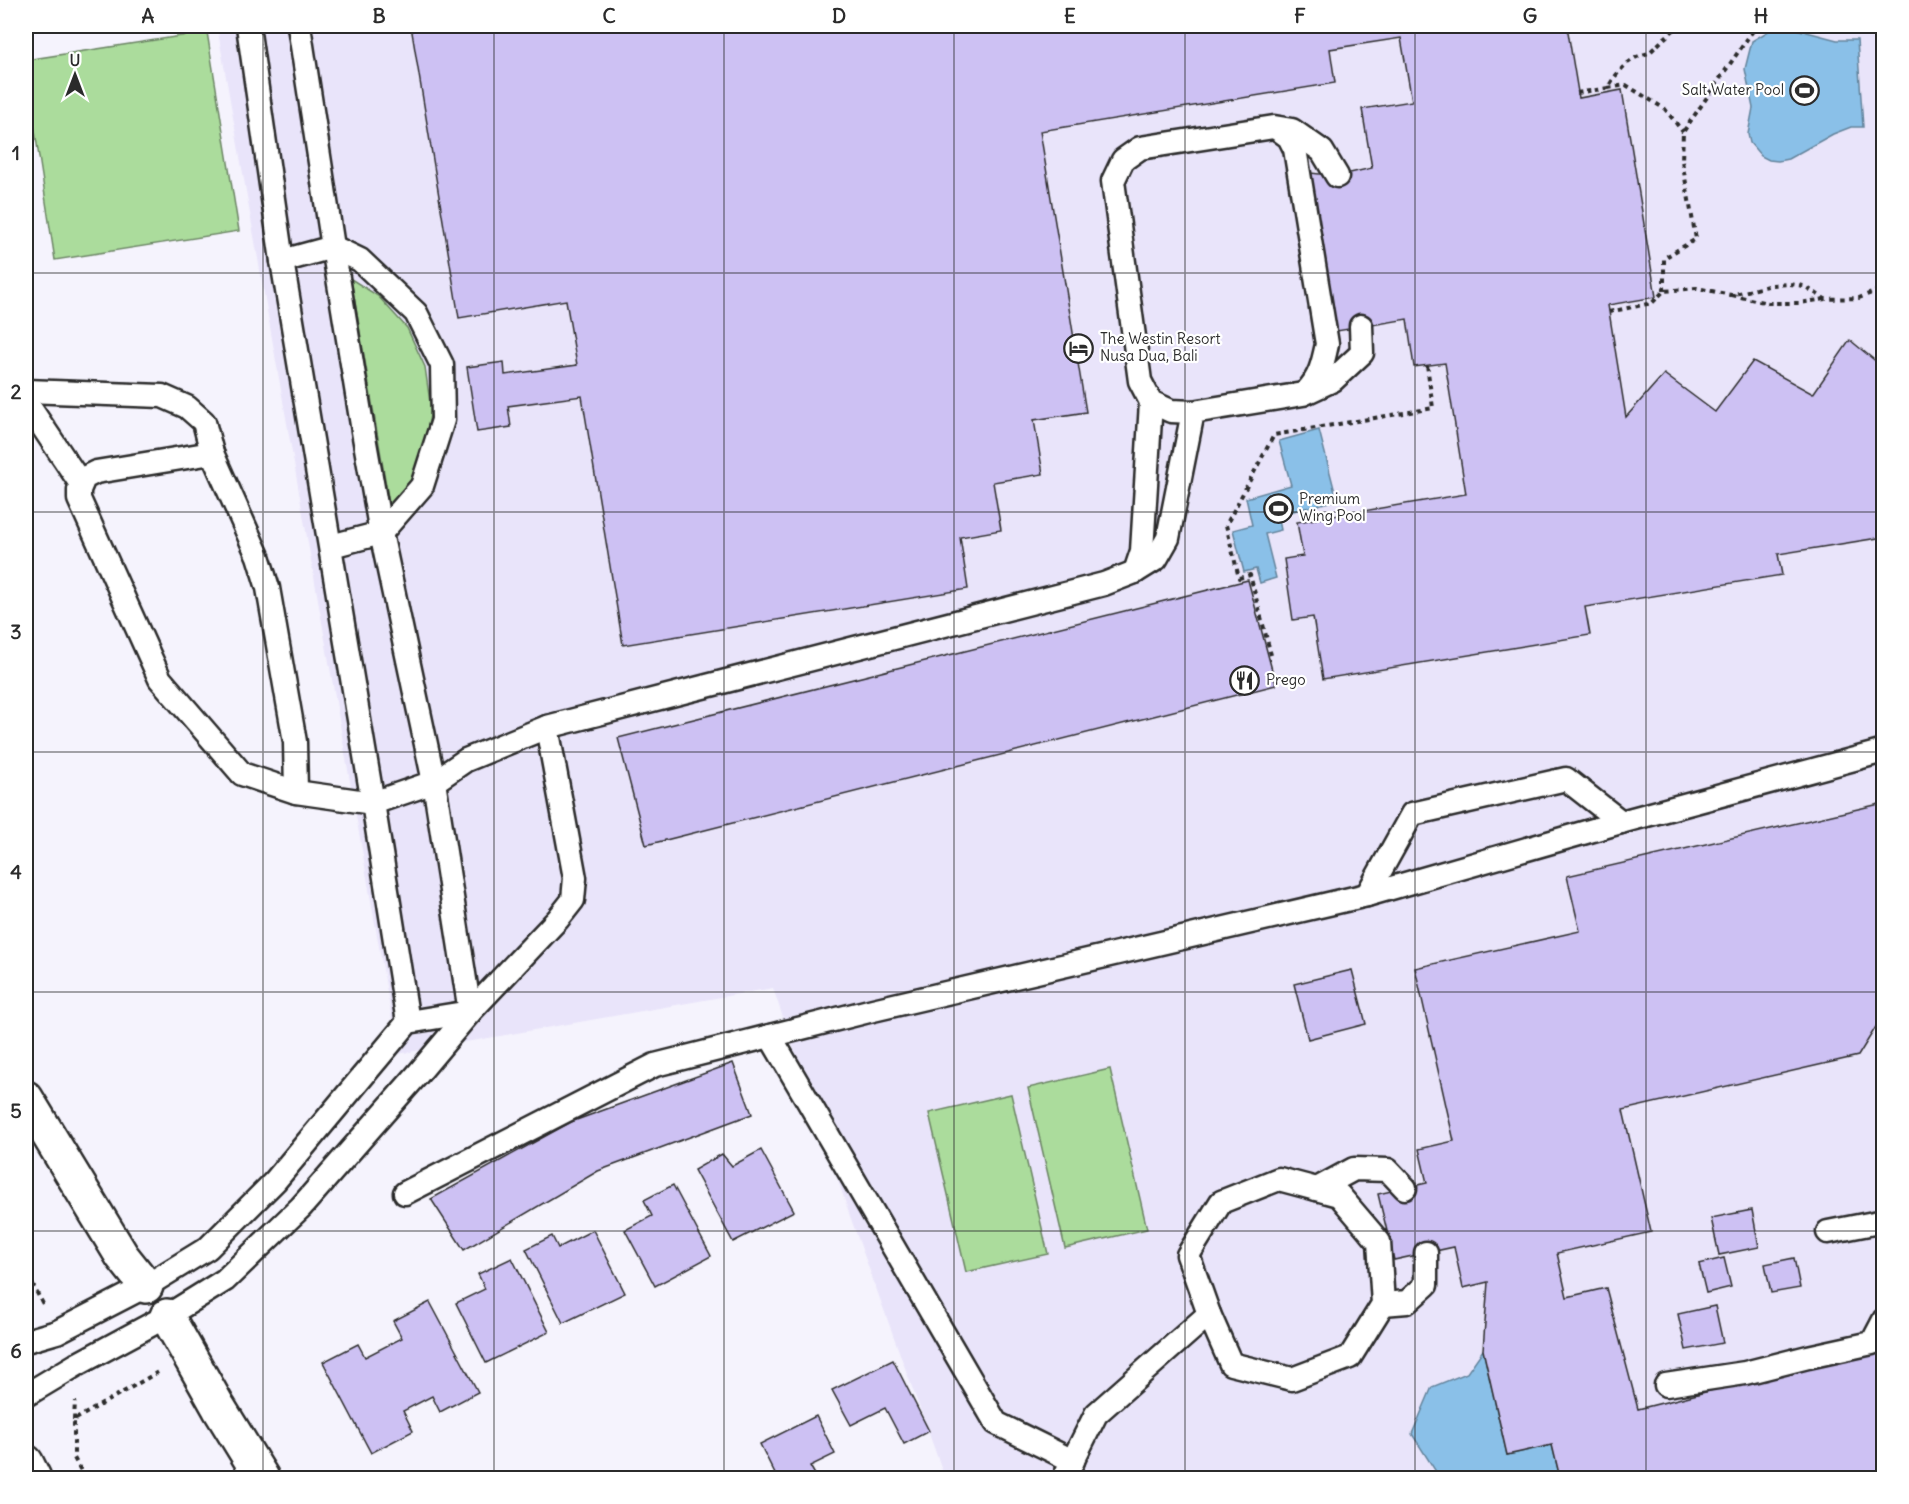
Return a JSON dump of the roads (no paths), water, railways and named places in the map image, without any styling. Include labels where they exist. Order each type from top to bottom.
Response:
[{"type":"main road","points":[[26,1098],[122,1256],[146,1286]]},
{"type":"main road","points":[[167,1316],[262,1479]]},
{"type":"main road","points":[[26,1462],[34,1479]]},
{"type":"lane","points":[[248,26],[282,261],[408,1022]]},
{"type":"lane","points":[[299,26],[381,533],[434,782],[470,1012]]},
{"type":"lane","points":[[1274,127],[1289,137],[1295,149],[1327,344],[1316,382],[1303,394]]},
{"type":"lane","points":[[1135,572],[1142,551],[1152,402],[1140,381],[1113,181],[1123,160],[1140,148],[1274,127],[1292,130],[1322,152],[1336,176]]},
{"type":"lane","points":[[282,261],[333,247],[360,260],[416,313],[442,365],[443,420],[422,486],[381,533],[331,546]]},
{"type":"lane","points":[[1152,402],[1171,411],[1193,412],[1303,394],[1334,380],[1362,353],[1361,326]]},
{"type":"lane","points":[[26,391],[162,396],[187,407],[204,422],[212,453],[258,556],[268,588],[295,742],[296,792]]},
{"type":"lane","points":[[26,402],[81,484]]},
{"type":"lane","points":[[212,453],[96,472],[84,478],[81,484],[79,499],[160,679],[242,774],[296,792],[373,803],[434,782],[466,760],[547,727],[1104,584],[1135,572],[1156,559],[1168,538],[1193,412]]},
{"type":"lane","points":[[26,1395],[225,1281],[301,1207],[470,1012],[558,919],[573,900],[575,878],[547,727]]},
{"type":"lane","points":[[405,1193],[655,1065],[1367,895],[1621,822],[1884,751]]},
{"type":"lane","points":[[1367,895],[1412,814],[1566,779],[1621,822]]},
{"type":"lane","points":[[26,1341],[57,1332],[146,1286],[208,1248],[275,1181],[408,1022],[470,1012]]},
{"type":"lane","points":[[770,1036],[996,1423],[1069,1470],[1096,1414],[1209,1314]]},
{"type":"lane","points":[[1317,1189],[1354,1169],[1388,1170],[1405,1188]]},
{"type":"lane","points":[[1279,1179],[1317,1189],[1339,1195],[1379,1242],[1383,1304],[1350,1356],[1292,1379],[1231,1364],[1209,1314],[1188,1255],[1221,1202],[1279,1179]]},
{"type":"lane","points":[[1828,1232],[1884,1221]]},
{"type":"lane","points":[[1383,1304],[1407,1302],[1426,1285],[1426,1253]]},
{"type":"lane","points":[[146,1286],[167,1316]]},
{"type":"lane","points":[[1666,1385],[1745,1373],[1808,1356],[1872,1343],[1884,1320]]},
{"type":"water","name":"Salt Water Pool","points":[[1775,27],[1788,27],[1837,40],[1857,40],[1863,127],[1851,127],[1833,134],[1788,159],[1778,161],[1761,156],[1750,143],[1748,134],[1753,108],[1745,69],[1752,41]]},
{"type":"water","name":"Premium Wing Pool","points":[[1319,430],[1337,500],[1278,515],[1281,530],[1265,534],[1276,578],[1260,583],[1256,569],[1244,572],[1233,530],[1252,525],[1246,498],[1291,485],[1279,441]]},
{"type":"water","points":[[1483,1350],[1507,1455],[1552,1445],[1560,1478],[1440,1478],[1412,1434],[1432,1387],[1467,1373]]},
{"type":"place","name":"Salt Water Pool","points":[[1805,90]]},
{"type":"place","name":"The Westin Resort Nusa Dua, Bali","points":[[1079,348]]},
{"type":"place","name":"Premium Wing Pool","points":[[1278,508]]},
{"type":"place","name":"Prego","points":[[1245,680]]}]
